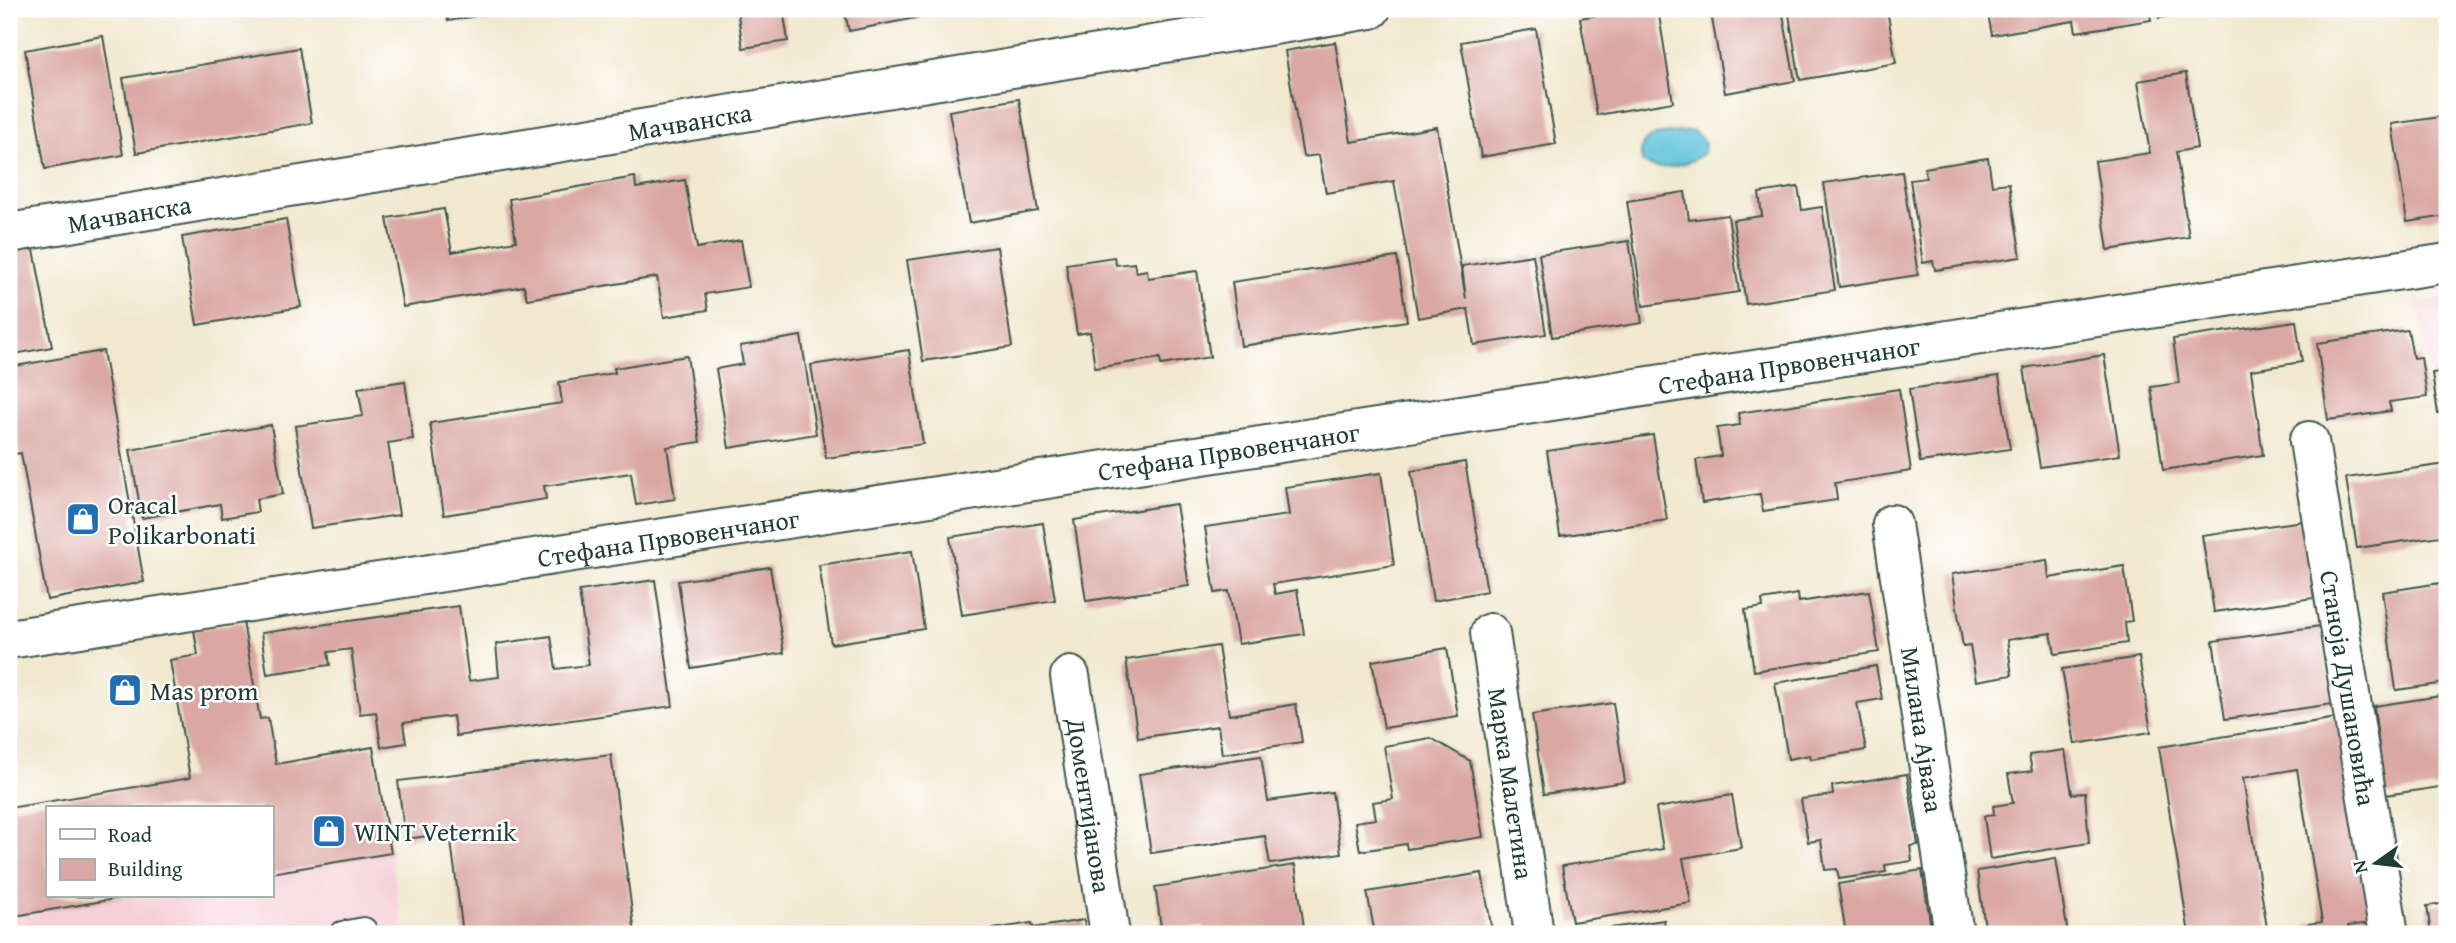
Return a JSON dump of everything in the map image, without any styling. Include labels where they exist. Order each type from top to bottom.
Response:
[{"type":"street","name":"Мачванска","points":[[9,233],[1371,9]]},
{"type":"street","name":"Стефана Првовенчаног","points":[[9,639],[2447,263]]},
{"type":"street","name":"Станоја Душановића","points":[[2309,441],[2389,934]]},
{"type":"street","name":"Милана Ајваза","points":[[1892,524],[1954,934]]},
{"type":"street","name":"Марка Малетина","points":[[1490,633],[1534,934]]},
{"type":"street","name":"Доментијанова","points":[[1070,676],[1110,934]]},
{"type":"shaded area","points":[[2447,297],[2447,433],[2444,414],[2438,414],[2418,302]]},
{"type":"shaded area","points":[[373,748],[404,934],[9,934],[9,808]]},
{"type":"water","points":[[1693,131],[1705,142],[1704,153],[1698,157],[1666,167],[1643,163],[1641,152],[1648,139],[1664,134]]},
{"type":"building","points":[[446,9],[510,9],[510,10],[448,21]]},
{"type":"building","points":[[737,9],[783,9],[788,41],[743,48]]},
{"type":"building","points":[[844,9],[935,9],[936,14],[849,31]]},
{"type":"building","points":[[1633,9],[1658,9],[1673,102],[1597,115],[1580,18]]},
{"type":"building","points":[[1737,9],[1782,9],[1795,81],[1725,93],[1711,13]]},
{"type":"building","points":[[1788,9],[1887,9],[1896,63],[1800,80]]},
{"type":"building","points":[[1987,9],[2149,9],[2151,20],[2076,32],[2074,21],[1992,35]]},
{"type":"building","points":[[2157,9],[2205,9],[2205,10],[2159,18]]},
{"type":"building","points":[[1536,29],[1556,144],[1481,157],[1461,42]]},
{"type":"building","points":[[103,36],[123,155],[45,169],[25,50]]},
{"type":"building","points":[[1335,42],[1351,142],[1437,127],[1466,299],[1462,266],[1533,255],[1546,334],[1474,345],[1468,309],[1418,318],[1394,181],[1326,193],[1319,155],[1303,157],[1285,51]]},
{"type":"building","points":[[299,48],[312,123],[136,153],[123,78]]},
{"type":"building","points":[[2186,73],[2197,148],[2176,152],[2189,237],[2108,250],[2095,161],[2150,153],[2138,81]]},
{"type":"building","points":[[1019,99],[1038,211],[969,223],[949,111]]},
{"type":"building","points":[[2447,116],[2447,216],[2407,222],[2392,124]]},
{"type":"building","points":[[1988,158],[1992,185],[2009,183],[2021,257],[1935,270],[1933,261],[1923,263],[1910,180],[1926,178],[1924,168]]},
{"type":"building","points":[[1902,172],[1918,275],[1839,287],[1824,183]]},
{"type":"building","points":[[635,177],[636,188],[685,180],[697,248],[741,240],[749,287],[705,294],[708,310],[664,317],[657,277],[527,299],[524,286],[403,307],[387,218],[444,209],[452,252],[516,241],[509,199]]},
{"type":"building","points":[[1798,187],[1802,210],[1822,207],[1835,290],[1746,304],[1733,220],[1762,216],[1759,193]]},
{"type":"building","points":[[1685,192],[1689,220],[1728,215],[1739,292],[1643,306],[1627,201]]},
{"type":"building","points":[[286,219],[301,307],[197,325],[182,237]]},
{"type":"building","points":[[1629,241],[1642,323],[1552,337],[1539,254]]},
{"type":"building","points":[[33,244],[52,347],[9,355],[9,248]]},
{"type":"building","points":[[997,247],[1012,347],[923,361],[907,260]]},
{"type":"building","points":[[1114,257],[1116,265],[1134,263],[1136,272],[1147,270],[1148,278],[1197,271],[1210,357],[1161,365],[1160,358],[1095,368],[1090,332],[1077,334],[1066,264]]},
{"type":"building","points":[[1397,257],[1407,321],[1241,346],[1232,282]]},
{"type":"building","points":[[2296,321],[2302,362],[2251,370],[2263,455],[2163,470],[2151,387],[2179,383],[2173,339]]},
{"type":"building","points":[[2408,330],[2413,358],[2421,357],[2427,397],[2389,402],[2391,411],[2328,420],[2317,343]]},
{"type":"building","points":[[801,336],[816,434],[729,448],[716,369],[743,364],[740,346]]},
{"type":"building","points":[[909,350],[923,444],[826,458],[811,365]]},
{"type":"building","name":"Oracal Polikarbonati","points":[[103,351],[144,582],[47,600],[21,453],[9,455],[9,367]]},
{"type":"building","points":[[2104,355],[2120,455],[2040,467],[2024,368]]},
{"type":"building","points":[[687,356],[700,442],[667,447],[675,499],[636,505],[631,473],[544,486],[546,499],[444,515],[430,423],[562,403],[559,382],[615,373],[614,368]]},
{"type":"building","points":[[2447,371],[2446,423],[2444,414],[2438,414],[2432,373]]},
{"type":"building","points":[[1999,376],[2010,449],[1920,462],[1909,389]]},
{"type":"building","points":[[405,381],[413,439],[388,443],[399,515],[311,528],[295,426],[363,416],[358,388]]},
{"type":"building","points":[[1899,389],[1911,471],[1835,483],[1837,500],[1763,511],[1760,494],[1702,503],[1696,460],[1721,456],[1717,428],[1740,425],[1738,413]]},
{"type":"building","points":[[271,425],[283,494],[256,499],[258,512],[222,518],[220,504],[142,518],[130,450]]},
{"type":"building","points":[[1653,435],[1667,520],[1560,536],[1547,451]]},
{"type":"building","points":[[1465,462],[1487,591],[1433,601],[1411,471]]},
{"type":"building","points":[[2447,464],[2447,535],[2357,548],[2346,478]]},
{"type":"building","points":[[1381,473],[1394,565],[1273,584],[1275,594],[1297,590],[1304,634],[1238,644],[1229,591],[1215,593],[1205,527],[1289,515],[1285,487]]},
{"type":"building","points":[[1176,504],[1189,586],[1086,601],[1074,520]]},
{"type":"building","points":[[2304,521],[2314,598],[2214,612],[2202,535]]},
{"type":"building","points":[[1043,523],[1055,600],[962,615],[950,537]]},
{"type":"building","points":[[912,551],[924,629],[831,644],[819,565]]},
{"type":"building","points":[[2047,560],[2049,578],[2124,566],[2132,621],[2125,622],[2127,643],[2055,654],[2051,633],[2007,640],[2012,675],[1976,681],[1970,646],[1963,647],[1952,574]]},
{"type":"building","points":[[770,567],[784,653],[691,668],[678,581]]},
{"type":"building","points":[[655,580],[673,706],[456,736],[453,716],[403,723],[406,743],[381,747],[376,712],[360,714],[351,649],[328,652],[330,665],[267,674],[261,633],[459,606],[469,681],[499,677],[496,644],[551,636],[556,669],[589,665],[579,591]]},
{"type":"building","points":[[2447,582],[2447,683],[2396,690],[2382,592]]},
{"type":"building","points":[[1869,591],[1879,652],[1754,671],[1745,610],[1763,607],[1762,600],[1798,594],[1799,602]]},
{"type":"building","name":"WINT Veternik","points":[[243,622],[260,719],[268,718],[276,764],[373,747],[391,853],[273,873],[273,806],[46,806],[46,898],[120,898],[9,917],[9,808],[190,778],[170,660],[198,655],[194,630]]},
{"type":"building","points":[[2321,626],[2333,704],[2225,719],[2213,641]]},
{"type":"building","points":[[1218,646],[1229,715],[1296,704],[1302,742],[1222,754],[1218,726],[1138,738],[1126,660]]},
{"type":"building","points":[[1447,648],[1458,716],[1384,728],[1372,661]]},
{"type":"building","points":[[2139,657],[2151,732],[2075,744],[2062,669]]},
{"type":"building","points":[[1876,666],[1882,699],[1857,703],[1866,750],[1811,759],[1810,755],[1788,759],[1775,683]]},
{"type":"building","points":[[2447,695],[2447,786],[2385,795],[2374,706]]},
{"type":"building","points":[[1613,703],[1625,782],[1544,794],[1532,715]]},
{"type":"building","points":[[2337,718],[2371,923],[2348,926],[2349,934],[2308,934],[2307,924],[2322,922],[2297,769],[2243,778],[2268,934],[2189,934],[2159,747]]},
{"type":"building","points":[[1431,738],[1470,761],[1483,837],[1407,849],[1406,844],[1360,851],[1355,822],[1376,819],[1373,802],[1393,799],[1384,746]]},
{"type":"building","points":[[2065,750],[2072,794],[2085,792],[2089,843],[1990,859],[1984,816],[1994,815],[1993,806],[2013,803],[2008,774],[2032,771],[2029,755]]},
{"type":"building","points":[[611,755],[635,934],[463,934],[450,833],[405,839],[398,781]]},
{"type":"building","points":[[1261,756],[1268,801],[1332,792],[1341,853],[1270,864],[1265,836],[1151,853],[1139,774]]},
{"type":"building","points":[[1907,774],[1918,845],[1910,846],[1912,861],[1885,865],[1886,872],[1839,879],[1837,869],[1825,870],[1821,840],[1808,842],[1801,799],[1833,795],[1832,786]]},
{"type":"building","points":[[1732,795],[1741,848],[1683,858],[1691,903],[1572,922],[1562,866],[1663,849],[1656,808]]},
{"type":"building","points":[[2056,858],[2068,934],[1986,934],[1977,871]]},
{"type":"building","points":[[1295,865],[1305,934],[1205,934],[1203,927],[1162,933],[1155,887]]},
{"type":"building","points":[[1922,870],[1932,934],[1846,934],[1838,884]]},
{"type":"building","points":[[1482,873],[1492,931],[1471,934],[1375,934],[1367,892]]},
{"type":"building","points":[[2447,903],[2447,934],[2431,934],[2427,906]]},
{"type":"building","points":[[1084,920],[1086,934],[980,934],[979,931],[1032,923],[1033,928]]},
{"type":"building","points":[[1664,920],[1666,934],[1578,934],[1578,933]]},
{"type":"place","name":"Oracal Polikarbonati","points":[[83,519]]},
{"type":"place","name":"Mas prom","points":[[125,690]]},
{"type":"place","name":"WINT Veternik","points":[[329,831]]}]
